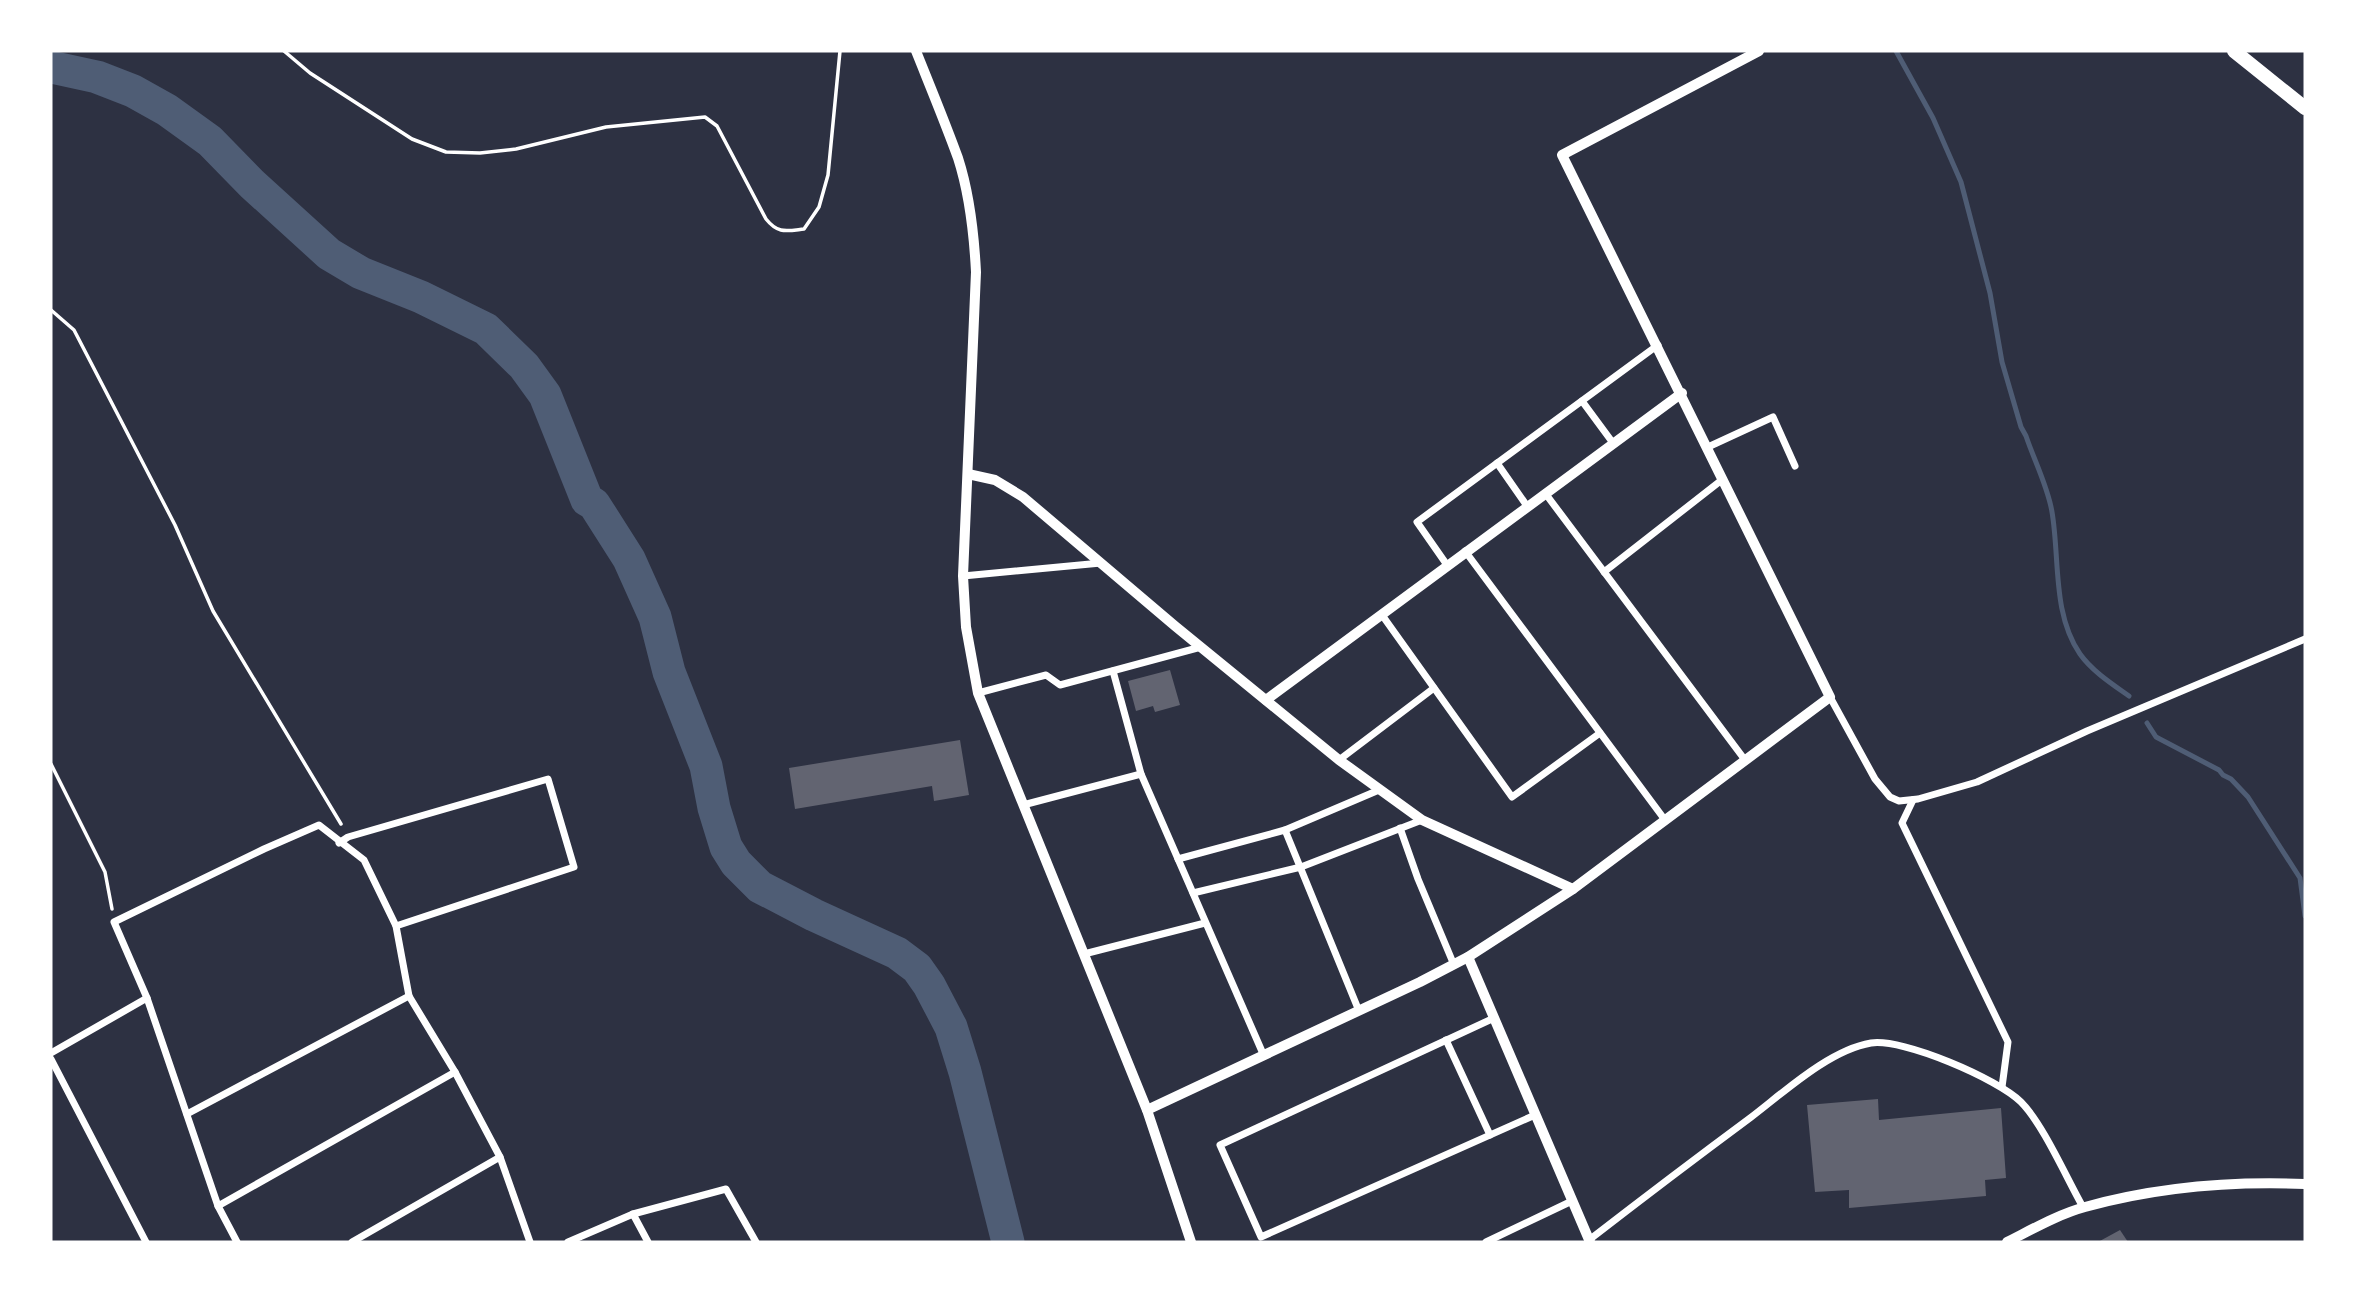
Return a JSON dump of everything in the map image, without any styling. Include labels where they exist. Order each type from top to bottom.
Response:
[{"type":"highway","points":[[2234,51],[2305,107]]},
{"type":"street","points":[[916,51],[958,160],[974,236],[976,272],[963,576],[966,627],[978,693],[1147,1110],[1191,1242]]},
{"type":"street","points":[[1759,51],[1562,155],[1830,697],[1875,779],[1890,797],[1899,801],[1913,800],[1978,782],[2087,731],[2305,639]]},
{"type":"street","points":[[1447,565],[1417,522],[1658,345]]},
{"type":"street","points":[[1266,700],[1682,393]]},
{"type":"street","points":[[1582,401],[1613,443]]},
{"type":"street","points":[[1708,447],[1773,417],[1795,466]]},
{"type":"street","points":[[1497,463],[1527,506]]},
{"type":"street","points":[[968,474],[995,480],[1023,497],[1339,760],[1422,820],[1573,889]]},
{"type":"street","points":[[1604,572],[1723,479]]},
{"type":"street","points":[[1545,493],[1745,760]]},
{"type":"street","points":[[1465,551],[1665,820]]},
{"type":"street","points":[[963,576],[1101,563]]},
{"type":"street","points":[[1382,615],[1512,797],[1600,733]]},
{"type":"street","points":[[978,693],[1046,675],[1060,685],[1201,647]]},
{"type":"street","points":[[1113,671],[1141,774],[1264,1056]]},
{"type":"street","points":[[1339,760],[1434,688]]},
{"type":"street","points":[[1147,1110],[1468,957],[1573,889],[1830,697]]},
{"type":"street","points":[[1023,805],[1141,774]]},
{"type":"street","points":[[339,843],[348,837],[548,779],[574,867],[396,926]]},
{"type":"street","points":[[1178,859],[1285,830],[1379,790]]},
{"type":"street","points":[[1913,800],[1902,823],[2008,1042],[2002,1087]]},
{"type":"street","points":[[1193,893],[1301,867],[1422,820]]},
{"type":"street","points":[[237,1242],[218,1206],[147,998],[114,922],[318,825],[364,860],[396,926],[409,996],[455,1072],[500,1157],[530,1242]]},
{"type":"street","points":[[1400,828],[1454,964]]},
{"type":"street","points":[[1285,830],[1359,1011]]},
{"type":"street","points":[[1084,954],[1205,923]]},
{"type":"street","points":[[1468,957],[1589,1241],[1800,1080],[1840,1054],[1871,1043],[1903,1045],[1968,1070],[2002,1087],[2022,1103],[2039,1128],[2083,1207]]},
{"type":"street","points":[[187,1114],[409,996]]},
{"type":"street","points":[[51,1053],[147,998]]},
{"type":"street","points":[[1494,1018],[1220,1145],[1261,1237],[1535,1115]]},
{"type":"street","points":[[1446,1040],[1490,1135]]},
{"type":"street","points":[[51,1059],[146,1242]]},
{"type":"street","points":[[218,1206],[455,1072]]},
{"type":"street","points":[[352,1242],[500,1157]]},
{"type":"street","points":[[2007,1242],[2083,1207],[2187,1188],[2245,1182],[2305,1184]]},
{"type":"street","points":[[568,1242],[633,1214],[726,1189],[756,1242]]},
{"type":"street","points":[[1486,1242],[1572,1201]]},
{"type":"street","points":[[633,1214],[648,1242]]},
{"type":"path","points":[[284,51],[310,74],[412,139],[446,152],[480,153],[516,149],[606,127],[705,117],[718,126],[766,219],[774,229],[787,231],[804,229],[820,207],[828,175],[840,51]]},
{"type":"path","points":[[51,310],[75,330],[175,525],[213,611],[348,837]]},
{"type":"path","points":[[51,764],[105,872],[114,922]]},
{"type":"building","points":[[1170,670],[1180,705],[1155,712],[1153,706],[1136,711],[1128,681]]},
{"type":"building","points":[[960,740],[969,795],[934,801],[932,786],[795,809],[789,768]]},
{"type":"building","points":[[1878,1099],[1879,1120],[2001,1108],[2006,1178],[1985,1180],[1986,1196],[1849,1208],[1849,1190],[1815,1192],[1807,1105]]},
{"type":"building","points":[[2120,1230],[2128,1242],[2098,1242]]},
{"type":"waterway","points":[[1896,51],[1933,118],[1961,182],[1990,293],[2002,362],[2021,427],[2050,503],[2061,603],[2071,638],[2085,660],[2129,696]]},
{"type":"waterway","points":[[51,67],[97,77],[133,91],[167,110],[210,141],[252,184],[329,254],[361,273],[421,297],[486,329],[524,366],[545,395],[587,500],[594,504],[629,559],[655,617],[669,672],[706,766],[714,808],[726,847],[736,863],[760,887],[897,953],[917,968],[951,1027],[1008,1242]]},
{"type":"waterway","points":[[2147,723],[2156,737],[2219,770],[2248,797],[2300,878],[2305,916]]}]
